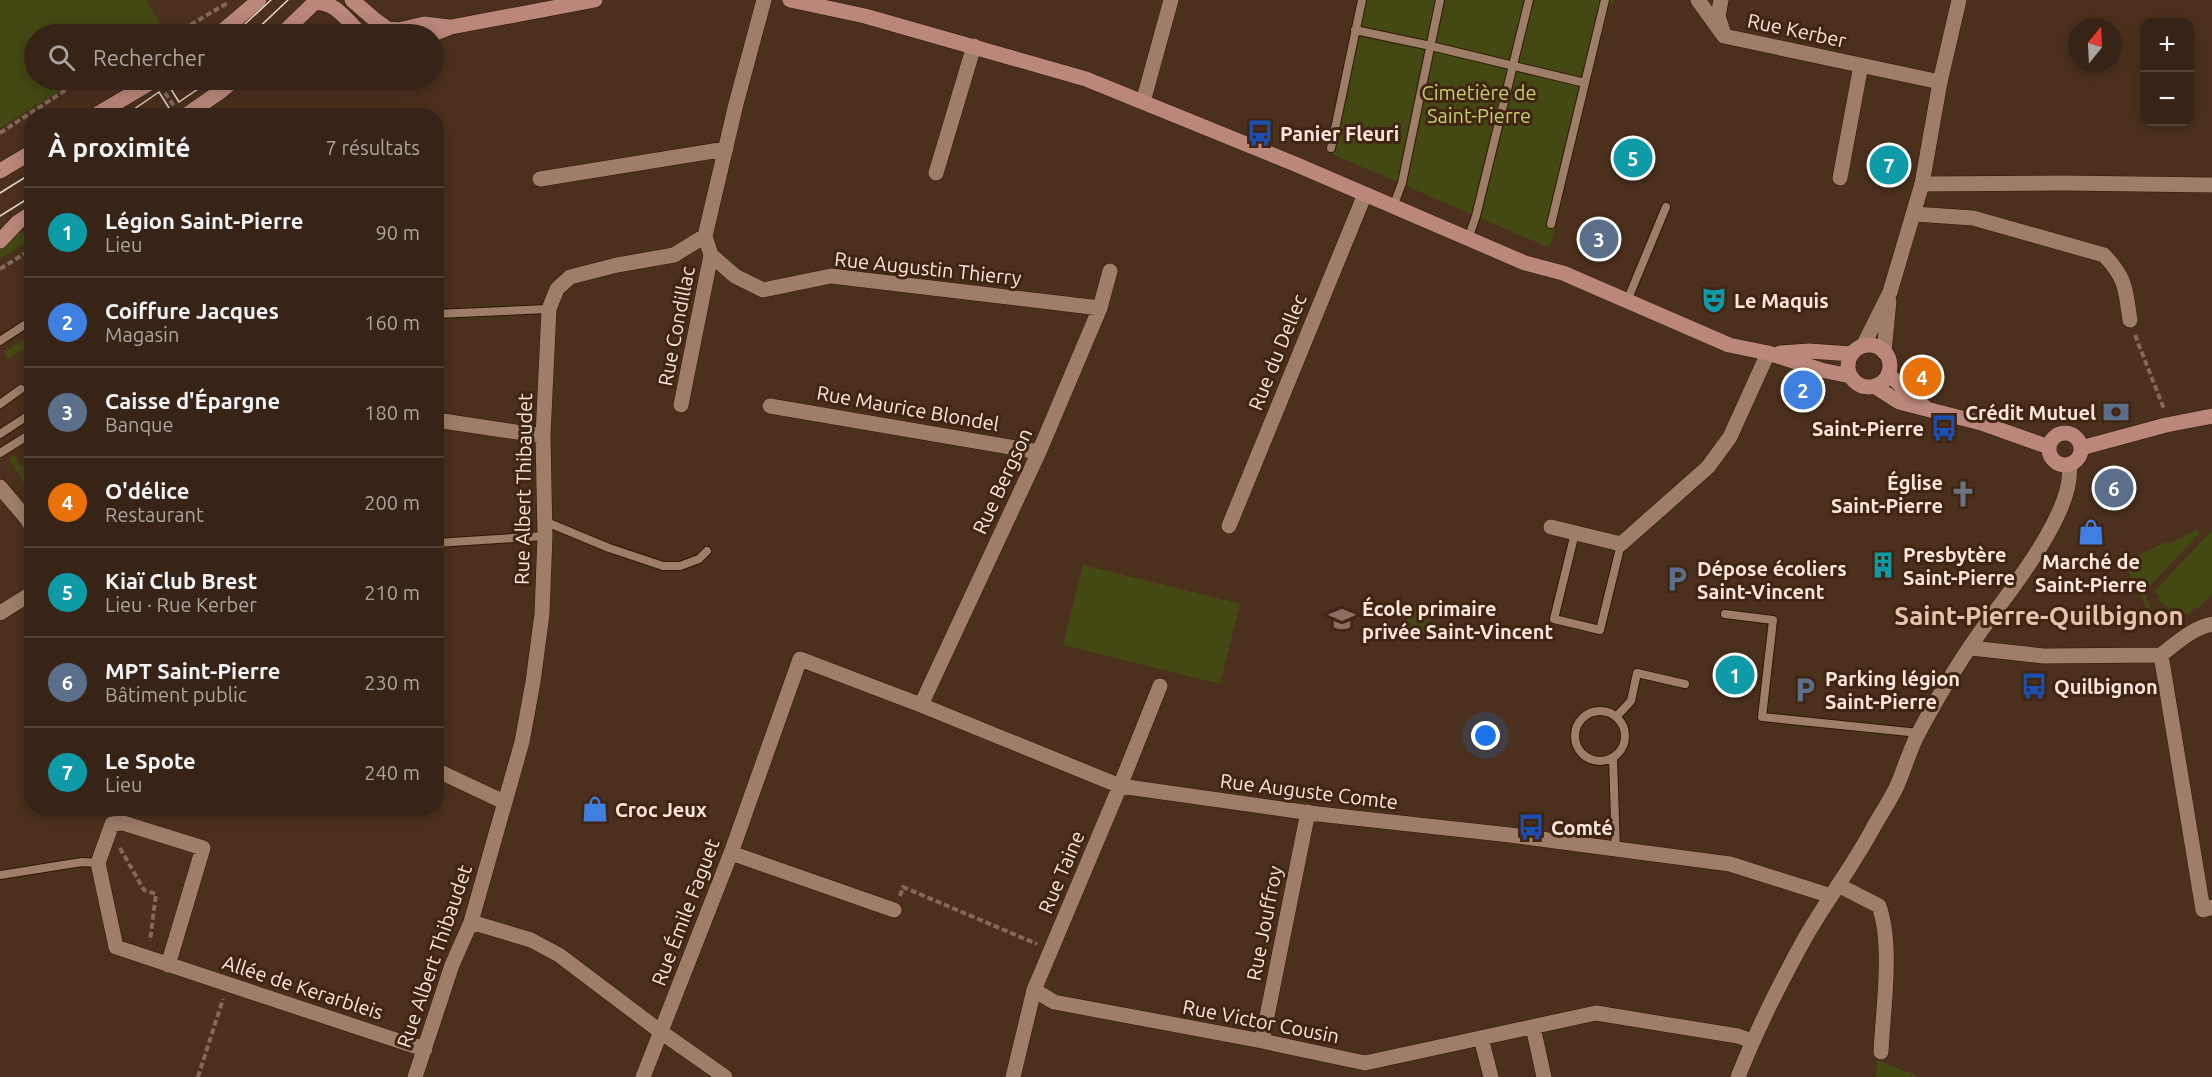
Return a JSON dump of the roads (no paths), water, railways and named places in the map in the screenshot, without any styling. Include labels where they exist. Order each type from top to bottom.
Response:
[{"type":"main road","points":[[231,24],[259,0]]},
{"type":"main road","points":[[352,0],[380,24]]},
{"type":"main road","points":[[444,30],[595,0]]},
{"type":"main road","points":[[790,0],[865,16],[1086,79],[1525,263],[1563,273],[1729,345],[1768,353],[1821,370],[1850,376],[1861,385],[1874,386],[1899,402],[1981,423],[2049,447]]},
{"type":"main road","points":[[292,24],[316,1],[323,1],[334,7],[351,24]]},
{"type":"main road","points":[[444,26],[451,27]]},
{"type":"main road","points":[[110,108],[144,90]]},
{"type":"main road","points":[[188,108],[223,90]]},
{"type":"main road","points":[[0,171],[24,157]]},
{"type":"main road","points":[[0,241],[24,218]]},
{"type":"main road","points":[[1768,353],[1857,350],[1875,346],[1884,352],[1889,363],[1885,380],[1874,386]]},
{"type":"main road","points":[[1850,376],[1848,364],[1857,350]]},
{"type":"main road","points":[[1888,374],[1925,407]]},
{"type":"main road","points":[[2081,448],[2171,424],[2212,416]]},
{"type":"main road","points":[[2063,434],[2073,435],[2081,448],[2077,460],[2064,465],[2054,461],[2049,447],[2054,438],[2063,434]]},
{"type":"street","points":[[711,255],[705,236],[764,0]]},
{"type":"street","points":[[1143,102],[1171,0]]},
{"type":"street","name":"Rue Kerber","points":[[1698,0],[1724,36],[1940,82]]},
{"type":"street","name":"Rue Kerber","points":[[1721,0],[1718,16],[1724,36]]},
{"type":"street","points":[[1884,352],[1890,292],[1922,184],[1940,82],[1959,0]]},
{"type":"street","points":[[936,173],[974,46]]},
{"type":"street","name":"Rue Kerber","points":[[1840,178],[1861,65]]},
{"type":"street","points":[[540,178],[726,149]]},
{"type":"street","points":[[1922,184],[2212,185]]},
{"type":"street","name":"Rue du Dellec","points":[[1229,526],[1365,194]]},
{"type":"street","points":[[1914,214],[1973,218],[2104,255],[2119,271],[2130,320]]},
{"type":"street","name":"Rue Albert Thibaudet","points":[[415,1077],[452,965],[471,922],[522,741],[533,682],[542,614],[543,436],[549,309],[557,289],[570,277],[617,265],[675,255],[705,236]]},
{"type":"street","name":"Rue Augustin Thierry","points":[[711,255],[735,276],[763,290],[831,276],[1100,308]]},
{"type":"street","name":"Rue Condillac","points":[[681,405],[711,255]]},
{"type":"street","name":"Rue Bergson","points":[[921,705],[1039,452],[1100,308],[1110,271]]},
{"type":"street","points":[[1857,350],[1890,292]]},
{"type":"street","points":[[1551,527],[1621,544],[1708,467],[1730,437],[1768,353]]},
{"type":"street","name":"Rue Maurice Blondel","points":[[770,406],[1039,452]]},
{"type":"street","points":[[444,421],[543,436]]},
{"type":"street","points":[[1738,1077],[1752,1041],[1806,937],[1851,868],[1897,786],[1919,733],[1952,676],[1990,618],[2022,577],[2058,516],[2071,474],[2069,465]]},
{"type":"street","points":[[0,487],[24,515]]},
{"type":"street","points":[[0,613],[24,598]]},
{"type":"street","points":[[1971,648],[2044,656],[2161,655],[2188,634],[2212,624]]},
{"type":"street","points":[[2161,655],[2203,910],[2212,908]]},
{"type":"street","name":"Rue Auguste Comte","points":[[800,659],[921,705],[1120,786],[1308,812],[1510,835],[1730,864],[1835,890],[1879,906],[1885,922],[1881,1052]]},
{"type":"street","name":"Rue Émile Faguet","points":[[643,1077],[731,853],[800,659]]},
{"type":"street","name":"Rue Taine","points":[[1014,1077],[1034,990],[1160,686]]},
{"type":"street","points":[[444,774],[504,802]]},
{"type":"street","name":"Rue Jouffroy","points":[[1262,1041],[1308,812]]},
{"type":"street","points":[[98,864],[112,824],[123,823],[203,848],[168,965]]},
{"type":"street","points":[[731,853],[894,910]]},
{"type":"street","name":"Allée de Kerarbleis","points":[[98,864],[116,947],[425,1049]]},
{"type":"street","points":[[471,922],[531,940],[559,955],[725,1077]]},
{"type":"street","name":"Rue Victor Cousin","points":[[1034,990],[1054,1002],[1365,1063],[1596,1013],[1738,1036],[1752,1041]]},
{"type":"street","points":[[1533,1026],[1544,1077]]},
{"type":"street","points":[[1481,1038],[1491,1077]]},
{"type":"lane","points":[[1331,148],[1362,0]]},
{"type":"lane","points":[[1393,207],[1402,183],[1440,0]]},
{"type":"lane","points":[[1468,239],[1476,216],[1529,0]]},
{"type":"lane","points":[[1551,224],[1604,0]]},
{"type":"lane","points":[[1355,30],[1585,83]]},
{"type":"lane","points":[[1627,301],[1666,207]]},
{"type":"lane","points":[[444,314],[549,309]]},
{"type":"lane","points":[[0,341],[24,325]]},
{"type":"lane","points":[[0,404],[21,389]]},
{"type":"lane","points":[[0,434],[24,418]]},
{"type":"lane","points":[[0,453],[24,438]]},
{"type":"lane","points":[[444,542],[544,529],[599,544],[663,566],[680,566],[699,559],[707,551]]},
{"type":"lane","points":[[1575,533],[1554,619],[1600,630],[1621,544]]},
{"type":"lane","points":[[1725,614],[1773,620],[1762,717],[1919,733]]},
{"type":"lane","points":[[1616,717],[1630,701],[1637,673],[1685,684]]},
{"type":"lane","points":[[1601,712],[1616,717],[1621,723],[1625,738],[1619,753],[1605,761],[1589,759],[1578,747],[1575,739],[1579,723],[1585,717],[1601,712]]},
{"type":"lane","points":[[1613,758],[1616,850]]},
{"type":"lane","points":[[0,875],[82,862],[98,864]]},
{"type":"tram line","points":[[245,24],[271,0]]},
{"type":"tram line","points":[[263,24],[288,0]]},
{"type":"tram line","points":[[172,90],[179,102],[196,90]]},
{"type":"tram line","points":[[136,108],[159,92],[169,108]]},
{"type":"tram line","points":[[0,193],[24,178]]},
{"type":"tram line","points":[[0,216],[24,201]]},
{"type":"place","name":"Panier Fleuri","points":[[1260,133]]},
{"type":"place","name":"Kiaï Club Brest","points":[[1633,158]]},
{"type":"place","name":"Le Spote","points":[[1889,165]]},
{"type":"place","name":"Caisse d'Épargne","points":[[1599,239]]},
{"type":"place","name":"Le Maquis","points":[[1714,300]]},
{"type":"place","name":"O'délice","points":[[1922,377]]},
{"type":"place","name":"Coiffure Jacques","points":[[1803,390]]},
{"type":"place","name":"Crédit Mutuel","points":[[2116,412]]},
{"type":"place","name":"Saint-Pierre","points":[[1944,428]]},
{"type":"place","name":"MPT Saint-Pierre","points":[[2114,488]]},
{"type":"place","name":"Église Saint-Pierre","points":[[1963,494]]},
{"type":"place","name":"Marché de Saint-Pierre","points":[[2091,532]]},
{"type":"place","name":"Presbytère Saint-Pierre","points":[[1883,565]]},
{"type":"place","name":"Dépose écoliers Saint-Vincent","points":[[1677,579]]},
{"type":"place","name":"École primaire privée Saint-Vincent","points":[[1342,619]]},
{"type":"place","name":"Légion Saint-Pierre","points":[[1735,675]]},
{"type":"place","name":"Quilbignon","points":[[2034,686]]},
{"type":"place","name":"Parking légion Saint-Pierre","points":[[1805,690]]},
{"type":"place","name":"Croc Jeux","points":[[595,809]]},
{"type":"place","name":"Comté","points":[[1531,827]]},
{"type":"district","name":"Saint-Pierre-Quilbignon","points":[[2039,615]]},
{"type":"park label","name":"Cimetière de Saint-Pierre","points":[[1479,104]]}]
